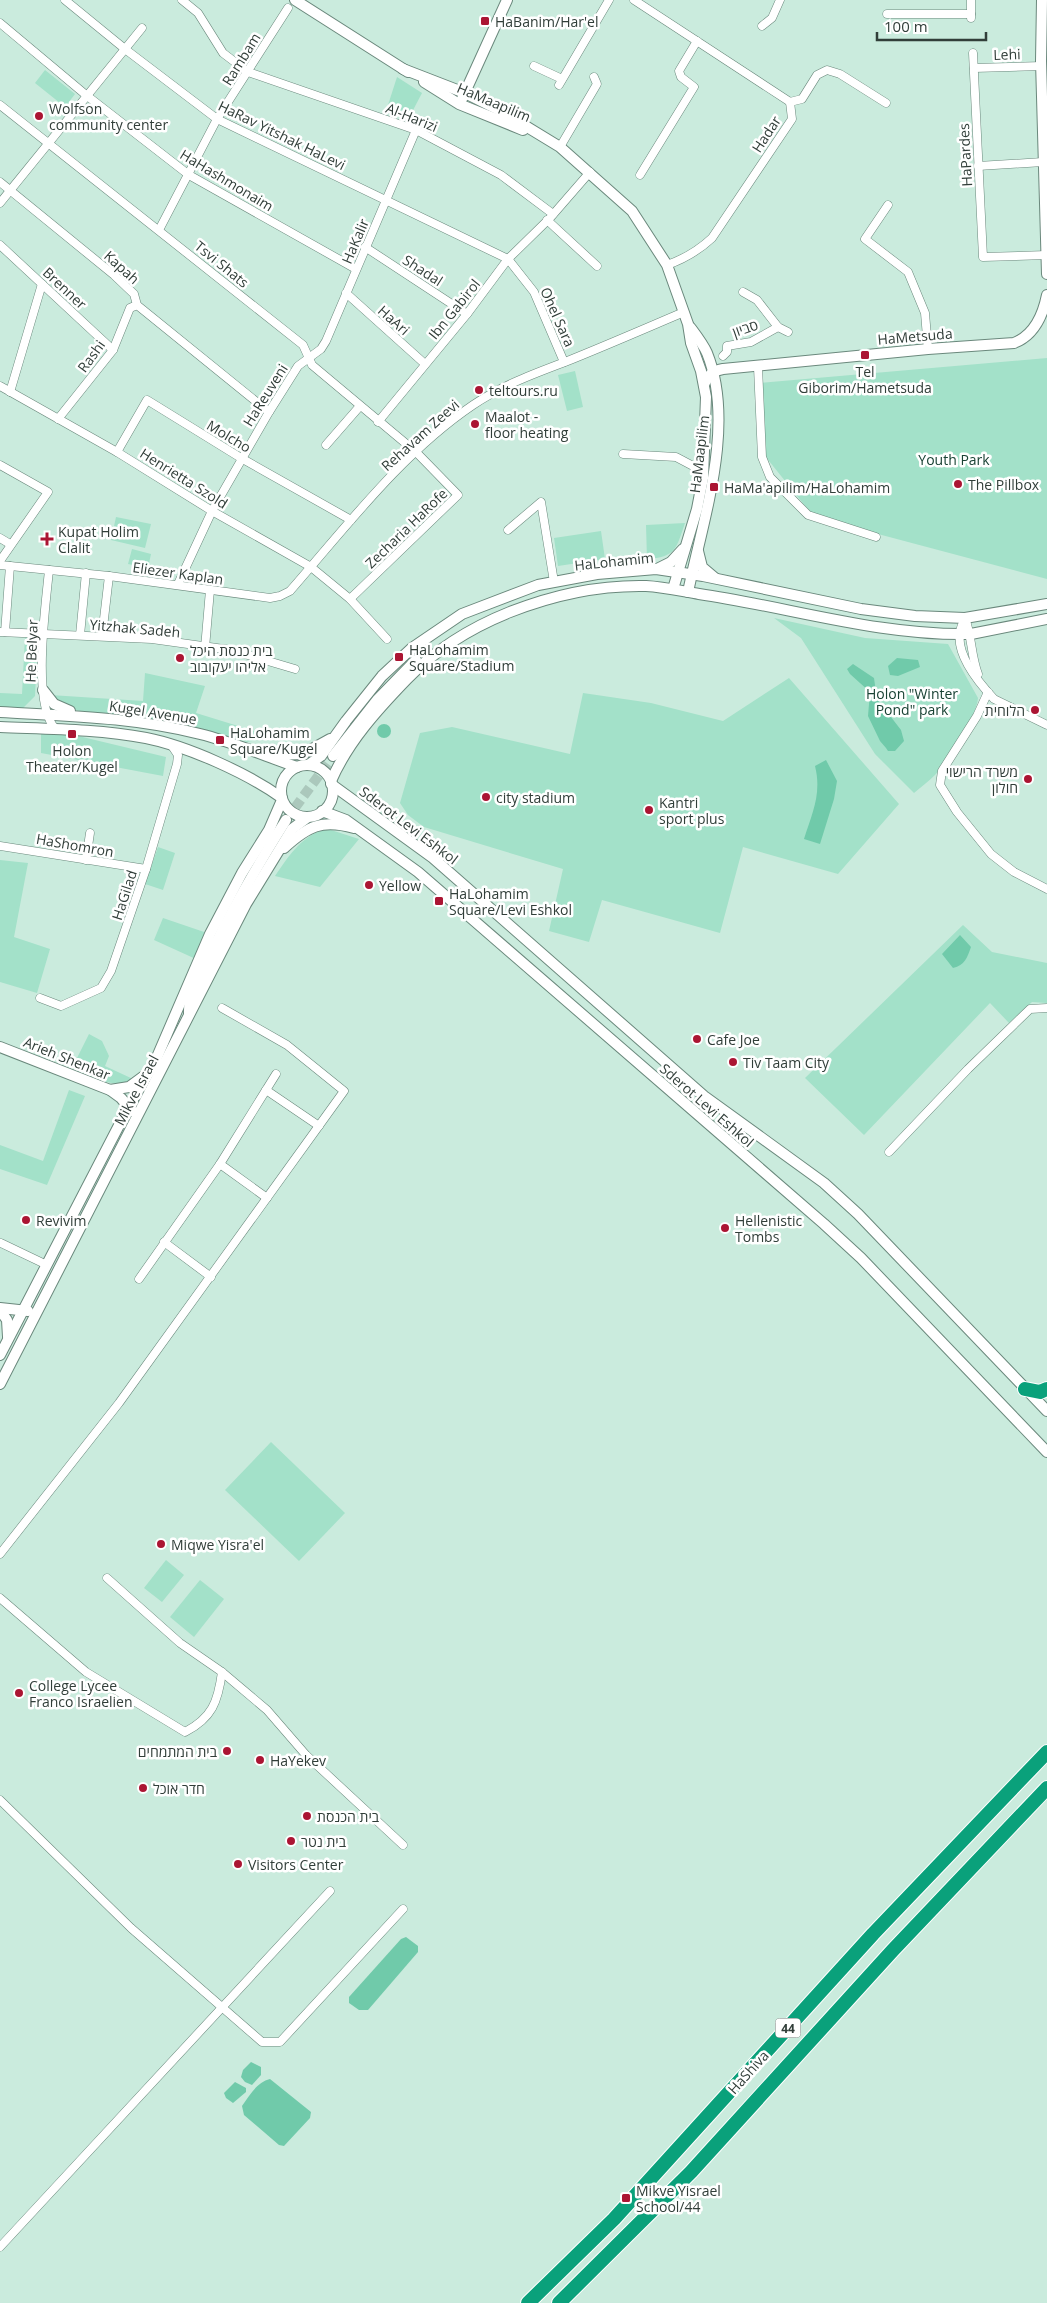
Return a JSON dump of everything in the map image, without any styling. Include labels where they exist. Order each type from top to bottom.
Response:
[{"type":"highway","points":[[1025,1389],[1040,1392],[1047,1389]]},
{"type":"highway","name":"HaShiva","points":[[528,2303],[614,2219],[873,1934],[1047,1752]]},
{"type":"highway","name":"HaShiva","points":[[559,2303],[691,2172],[893,1950],[1047,1788]]},
{"type":"main road","points":[[459,104],[507,0]]},
{"type":"main road","points":[[1042,0],[1047,274]]},
{"type":"main road","name":"HaMaapilim","points":[[291,4],[459,104],[550,140]]},
{"type":"main road","name":"HaMaapilim","points":[[403,69],[465,93],[501,111],[560,147],[632,211],[667,265],[688,324],[691,343],[699,363],[706,397],[703,478],[697,509],[673,589]]},
{"type":"main road","name":"HaMetsuda","points":[[713,371],[928,349],[1014,343],[1022,340],[1034,329],[1043,313],[1047,295]]},
{"type":"main road","name":"HaMaapilim","points":[[688,324],[706,350],[713,371],[719,402],[715,459],[688,592]]},
{"type":"main road","name":"HaMetsuda","points":[[716,386],[719,378],[758,367]]},
{"type":"main road","points":[[704,386],[707,378],[713,371]]},
{"type":"main road","points":[[698,546],[699,560],[702,567],[718,579]]},
{"type":"main road","points":[[656,569],[671,562],[685,547]]},
{"type":"main road","name":"HaLohamim","points":[[308,765],[318,759],[391,667],[441,626],[476,607],[538,585],[597,574],[656,569],[718,579],[861,609],[915,616],[965,618],[1047,604]]},
{"type":"main road","name":"HaLohamim","points":[[331,783],[348,748],[376,712],[443,642],[493,619],[545,600],[599,588],[648,586],[859,623],[912,631],[959,634],[971,634],[1047,619]]},
{"type":"main road","points":[[333,756],[377,700],[403,672],[443,642],[441,626]]},
{"type":"main road","points":[[43,690],[54,704],[83,716]]},
{"type":"main road","name":"Kugel Avenue","points":[[0,712],[83,716],[180,729],[212,737],[297,767]]},
{"type":"main road","name":"Kugel Avenue","points":[[0,727],[56,729],[146,738],[172,746],[248,776],[282,799]]},
{"type":"main road","points":[[261,753],[280,756],[298,755],[314,749],[336,734]]},
{"type":"main road","points":[[308,765],[319,768],[331,783],[331,799],[322,811],[308,817],[290,811],[282,799],[283,780],[297,767],[308,765]]},
{"type":"main road","name":"Sderot Levi Eshkol","points":[[331,783],[433,858],[704,1096],[824,1183],[858,1214],[1047,1411]]},
{"type":"main road","name":"Mikve Israel","points":[[0,1355],[129,1106],[149,1072],[216,923],[242,873],[269,830],[282,799]]},
{"type":"main road","name":"Sderot Levi Eshkol","points":[[322,811],[346,820],[361,830],[398,856],[455,903],[845,1243],[1047,1452]]},
{"type":"main road","name":"Mikve Israel","points":[[0,1384],[189,1017],[230,933],[268,865],[292,829],[298,822],[308,817]]},
{"type":"main road","points":[[177,1010],[188,1001],[238,899],[286,820]]},
{"type":"main road","points":[[268,865],[290,842],[316,826],[332,824],[361,830]]},
{"type":"main road","points":[[188,1001],[189,1017]]},
{"type":"main road","name":"Arieh Shenkar","points":[[0,1047],[110,1090],[129,1106]]},
{"type":"main road","points":[[110,1090],[129,1087],[149,1072]]},
{"type":"main road","points":[[129,1106],[133,1114],[134,1124]]},
{"type":"main road","points":[[0,1309],[23,1312],[40,1307]]},
{"type":"main road","points":[[0,1309],[8,1326],[8,1340]]},
{"type":"street","name":"HaRav Yitshak HaLevi","points":[[65,0],[125,49],[217,119],[508,259]]},
{"type":"street","name":"Al-Harizi","points":[[182,0],[198,14],[223,52],[248,72],[416,130],[501,175],[550,217],[597,266]]},
{"type":"street","points":[[534,66],[561,82],[609,0]]},
{"type":"street","name":"Hadar","points":[[634,0],[790,102],[792,119],[712,238],[701,249],[667,265]]},
{"type":"street","points":[[762,26],[772,18],[780,0]]},
{"type":"street","points":[[887,14],[971,16],[970,0]]},
{"type":"street","name":"Rambam","points":[[159,230],[217,119],[291,4]]},
{"type":"street","name":"HaHashmonaim","points":[[0,24],[86,95],[189,175],[356,269]]},
{"type":"street","points":[[0,202],[142,28]]},
{"type":"street","points":[[640,175],[694,87],[681,77],[679,71],[697,41]]},
{"type":"street","name":"HaPardes","points":[[974,53],[978,167],[984,257],[1046,254]]},
{"type":"street","name":"Lehi","points":[[974,71],[1042,66]]},
{"type":"street","points":[[790,102],[802,99],[817,75],[826,70],[840,74],[886,103]]},
{"type":"street","points":[[560,147],[597,84],[594,77]]},
{"type":"street","name":"Tsvi Shats","points":[[0,105],[303,345],[312,365],[416,452]]},
{"type":"street","name":"HaKalir","points":[[310,357],[321,349],[326,341],[416,130]]},
{"type":"street","points":[[978,167],[1044,162]]},
{"type":"street","name":"Ibn Gabirol","points":[[378,422],[468,314],[508,259],[550,217],[590,172]]},
{"type":"street","name":"Kapah","points":[[0,182],[114,275],[134,294],[137,305],[269,412]]},
{"type":"street","points":[[888,205],[865,239],[908,272],[925,313],[928,349]]},
{"type":"street","name":"Brenner","points":[[0,245],[113,350]]},
{"type":"street","name":"Shadal","points":[[366,247],[468,314]]},
{"type":"street","name":"Ohel Sara","points":[[508,259],[534,292],[564,362]]},
{"type":"street","points":[[10,392],[42,284]]},
{"type":"street","name":"סביון","points":[[723,356],[727,352],[728,346],[751,342],[778,327],[757,300],[743,292]]},
{"type":"street","name":"HaAri","points":[[346,293],[425,364]]},
{"type":"street","name":"Rashi","points":[[58,418],[113,350],[130,308],[137,305]]},
{"type":"street","name":"Rehavam Zeevi","points":[[311,567],[351,520],[416,452],[444,426],[473,405],[523,378],[684,312]]},
{"type":"street","points":[[778,327],[788,332]]},
{"type":"street","name":"HaReuveni","points":[[178,584],[212,511],[241,458],[298,366],[310,357]]},
{"type":"street","points":[[758,367],[762,457],[770,477],[808,515],[876,537]]},
{"type":"street","name":"Henrietta Szold","points":[[0,386],[117,452],[212,511],[311,567],[350,599],[387,639]]},
{"type":"street","name":"Molcho","points":[[117,452],[148,400],[241,458],[351,520]]},
{"type":"street","points":[[326,445],[360,406]]},
{"type":"street","name":"Zecharia HaRofe","points":[[350,599],[458,495],[416,452]]},
{"type":"street","points":[[623,454],[676,457],[693,466],[703,478]]},
{"type":"street","points":[[0,465],[48,492],[0,561]]},
{"type":"street","points":[[508,530],[541,502],[554,582]]},
{"type":"street","points":[[0,538],[10,544]]},
{"type":"street","name":"Eliezer Kaplan","points":[[0,565],[178,584],[270,598],[290,591],[311,567]]},
{"type":"street","points":[[2,632],[10,566]]},
{"type":"street","name":"He BeIyar","points":[[49,570],[43,634],[43,690],[46,713],[49,721],[56,729]]},
{"type":"street","points":[[80,635],[86,573]]},
{"type":"street","points":[[102,636],[109,576]]},
{"type":"street","points":[[205,648],[210,590]]},
{"type":"street","points":[[965,618],[971,634],[974,664],[988,692],[994,699],[1047,725]]},
{"type":"street","points":[[965,618],[959,634],[961,649],[969,666],[982,682]]},
{"type":"street","name":"Yitzhak Sadeh","points":[[2,632],[152,639],[205,648],[231,650],[295,669]]},
{"type":"street","points":[[988,692],[977,716],[942,771],[940,785],[957,812],[991,854],[1014,872],[1047,890]]},
{"type":"street","name":"HaGilad","points":[[40,998],[61,1006],[101,988],[118,954],[146,869],[177,764],[178,755],[172,746]]},
{"type":"street","points":[[86,860],[90,833]]},
{"type":"street","name":"HaShomron","points":[[0,846],[146,869]]},
{"type":"street","points":[[0,1554],[120,1403],[344,1091],[287,1045],[222,1008]]},
{"type":"street","points":[[889,1152],[968,1069],[1030,1009],[1047,1008]]},
{"type":"street","points":[[139,1279],[220,1164],[276,1074]]},
{"type":"street","points":[[266,1090],[320,1126]]},
{"type":"street","points":[[220,1164],[267,1198]]},
{"type":"street","points":[[164,1242],[211,1277]]},
{"type":"street","points":[[1,1243],[47,1265]]},
{"type":"street","points":[[107,1578],[180,1643],[222,1672],[266,1710],[306,1755],[403,1845]]},
{"type":"street","points":[[0,1598],[86,1672],[185,1732],[201,1723],[219,1697],[222,1672]]},
{"type":"street","points":[[0,1800],[131,1928],[262,2042],[280,2042],[403,1909]]},
{"type":"street","points":[[0,2247],[330,1891]]},
{"type":"green space","points":[[45,70],[75,94],[65,107],[35,83]]},
{"type":"green space","points":[[397,77],[422,93],[411,114],[388,105]]},
{"type":"green space","name":"Youth Park","points":[[1047,358],[1047,579],[878,534],[810,512],[765,456],[759,383]]},
{"type":"green space","points":[[575,371],[583,407],[567,411],[558,375]]},
{"type":"green space","points":[[116,517],[151,524],[145,548],[111,540]]},
{"type":"green space","points":[[685,523],[674,550],[664,556],[647,559],[646,525]]},
{"type":"green space","points":[[601,531],[605,559],[558,566],[554,538]]},
{"type":"green space","points":[[132,549],[151,554],[148,568],[128,564]]},
{"type":"green space","name":"Holon \"Winter Pond\" park","points":[[774,618],[865,638],[948,644],[978,698],[973,715],[941,769],[914,793],[875,754],[801,638]]},
{"type":"green space","points":[[25,637],[38,638],[35,696],[22,709],[0,708],[0,693],[22,694]]},
{"type":"green space","points":[[145,673],[205,686],[196,713],[274,737],[247,742],[202,731],[83,712],[63,706],[50,695],[143,701]]},
{"type":"green space","name":"Kantri sport plus","points":[[789,678],[899,804],[838,874],[743,847],[720,933],[602,900],[589,942],[549,931],[563,869],[424,827],[408,815],[400,803],[420,733],[452,727],[570,754],[583,693],[651,703],[723,721]]},
{"type":"green space","points":[[41,732],[70,734],[166,757],[163,776],[41,753]]},
{"type":"green space","points":[[322,830],[331,830],[359,839],[320,887],[275,876],[301,843],[314,833]]},
{"type":"green space","points":[[158,847],[175,853],[163,890],[145,884]]},
{"type":"green space","points":[[0,860],[28,863],[14,937],[50,949],[37,993],[0,982]]},
{"type":"green space","points":[[163,918],[210,934],[198,960],[154,940]]},
{"type":"green space","points":[[963,925],[992,952],[1047,963],[1047,1003],[1032,1002],[1009,1023],[990,1003],[864,1135],[805,1078]]},
{"type":"green space","points":[[89,1034],[102,1041],[109,1056],[105,1066],[133,1079],[109,1083],[73,1066]]},
{"type":"green space","points":[[69,1090],[85,1096],[47,1185],[0,1169],[0,1145],[43,1161]]},
{"type":"green space","points":[[271,1442],[345,1513],[299,1561],[225,1490]]},
{"type":"green space","points":[[166,1560],[184,1575],[162,1602],[144,1588]]},
{"type":"green space","points":[[200,1580],[224,1599],[194,1637],[170,1617]]},
{"type":"shaded area","points":[[897,658],[918,660],[920,667],[898,676],[890,675],[888,666]]},
{"type":"shaded area","points":[[853,664],[874,678],[877,699],[901,730],[904,741],[895,751],[888,751],[880,741],[868,716],[870,692],[847,669]]},
{"type":"shaded area","points":[[384,724],[389,726],[391,731],[389,736],[384,738],[379,736],[377,731],[379,726]]},
{"type":"shaded area","points":[[826,760],[837,781],[834,799],[820,844],[804,839],[817,795],[815,766]]},
{"type":"shaded area","points":[[960,935],[971,947],[963,963],[953,968],[942,954]]},
{"type":"shaded area","points":[[406,1937],[418,1946],[418,1952],[368,2010],[359,2010],[349,2003],[349,1997],[401,1939]]},
{"type":"shaded area","points":[[251,2062],[261,2067],[261,2075],[252,2085],[245,2082],[241,2077],[243,2070]]},
{"type":"shaded area","points":[[270,2079],[311,2112],[310,2118],[284,2146],[279,2145],[244,2115],[242,2106],[257,2086]]},
{"type":"shaded area","points":[[235,2082],[246,2088],[246,2092],[233,2103],[226,2098],[224,2093]]},
{"type":"tunnel","points":[[286,820],[333,756]]},
{"type":"place","name":"HaBanim/Har'el","points":[[485,21]]},
{"type":"place","name":"Wolfson community center","points":[[39,116]]},
{"type":"place","name":"Tel Giborim/Hametsuda","points":[[865,355]]},
{"type":"place","name":"teltours.ru","points":[[479,390]]},
{"type":"place","name":"Maalot - floor heating","points":[[475,424]]},
{"type":"place","name":"The Pillbox","points":[[958,484]]},
{"type":"place","name":"HaMa'apilim/HaLohamim","points":[[714,487]]},
{"type":"place","name":"Kupat Holim Clalit","points":[[47,539]]},
{"type":"place","name":"HaLohamim Square/Stadium","points":[[399,657]]},
{"type":"place","name":"בית כנסת היכל אליהו יעקובוב","points":[[180,658]]},
{"type":"place","name":"הלוחית","points":[[1035,710]]},
{"type":"place","name":"Holon Theater/Kugel","points":[[72,734]]},
{"type":"place","name":"HaLohamim Square/Kugel","points":[[220,740]]},
{"type":"place","name":"משרד הרישוי חולון","points":[[1028,779]]},
{"type":"place","name":"city stadium","points":[[486,797]]},
{"type":"place","name":"Kantri sport plus","points":[[649,810]]},
{"type":"place","name":"Yellow","points":[[369,885]]},
{"type":"place","name":"HaLohamim Square/Levi Eshkol","points":[[439,901]]},
{"type":"place","name":"Cafe Joe","points":[[697,1039]]},
{"type":"place","name":"Tiv Taam City","points":[[733,1062]]},
{"type":"place","name":"Revivim","points":[[26,1220]]},
{"type":"place","name":"Hellenistic Tombs","points":[[725,1228]]},
{"type":"place","name":"Miqwe Yisra'el","points":[[161,1544]]},
{"type":"place","name":"College Lycee Franco Israelien","points":[[19,1693]]},
{"type":"place","name":"בית המתמחים","points":[[227,1751]]},
{"type":"place","name":"HaYekev","points":[[260,1760]]},
{"type":"place","name":"חדר אוכל","points":[[143,1788]]},
{"type":"place","name":"בית הכנסת","points":[[307,1816]]},
{"type":"place","name":"בית נטר","points":[[291,1841]]},
{"type":"place","name":"Visitors Center","points":[[238,1864]]},
{"type":"place","name":"Mikve Yisrael School/44","points":[[626,2198]]}]
